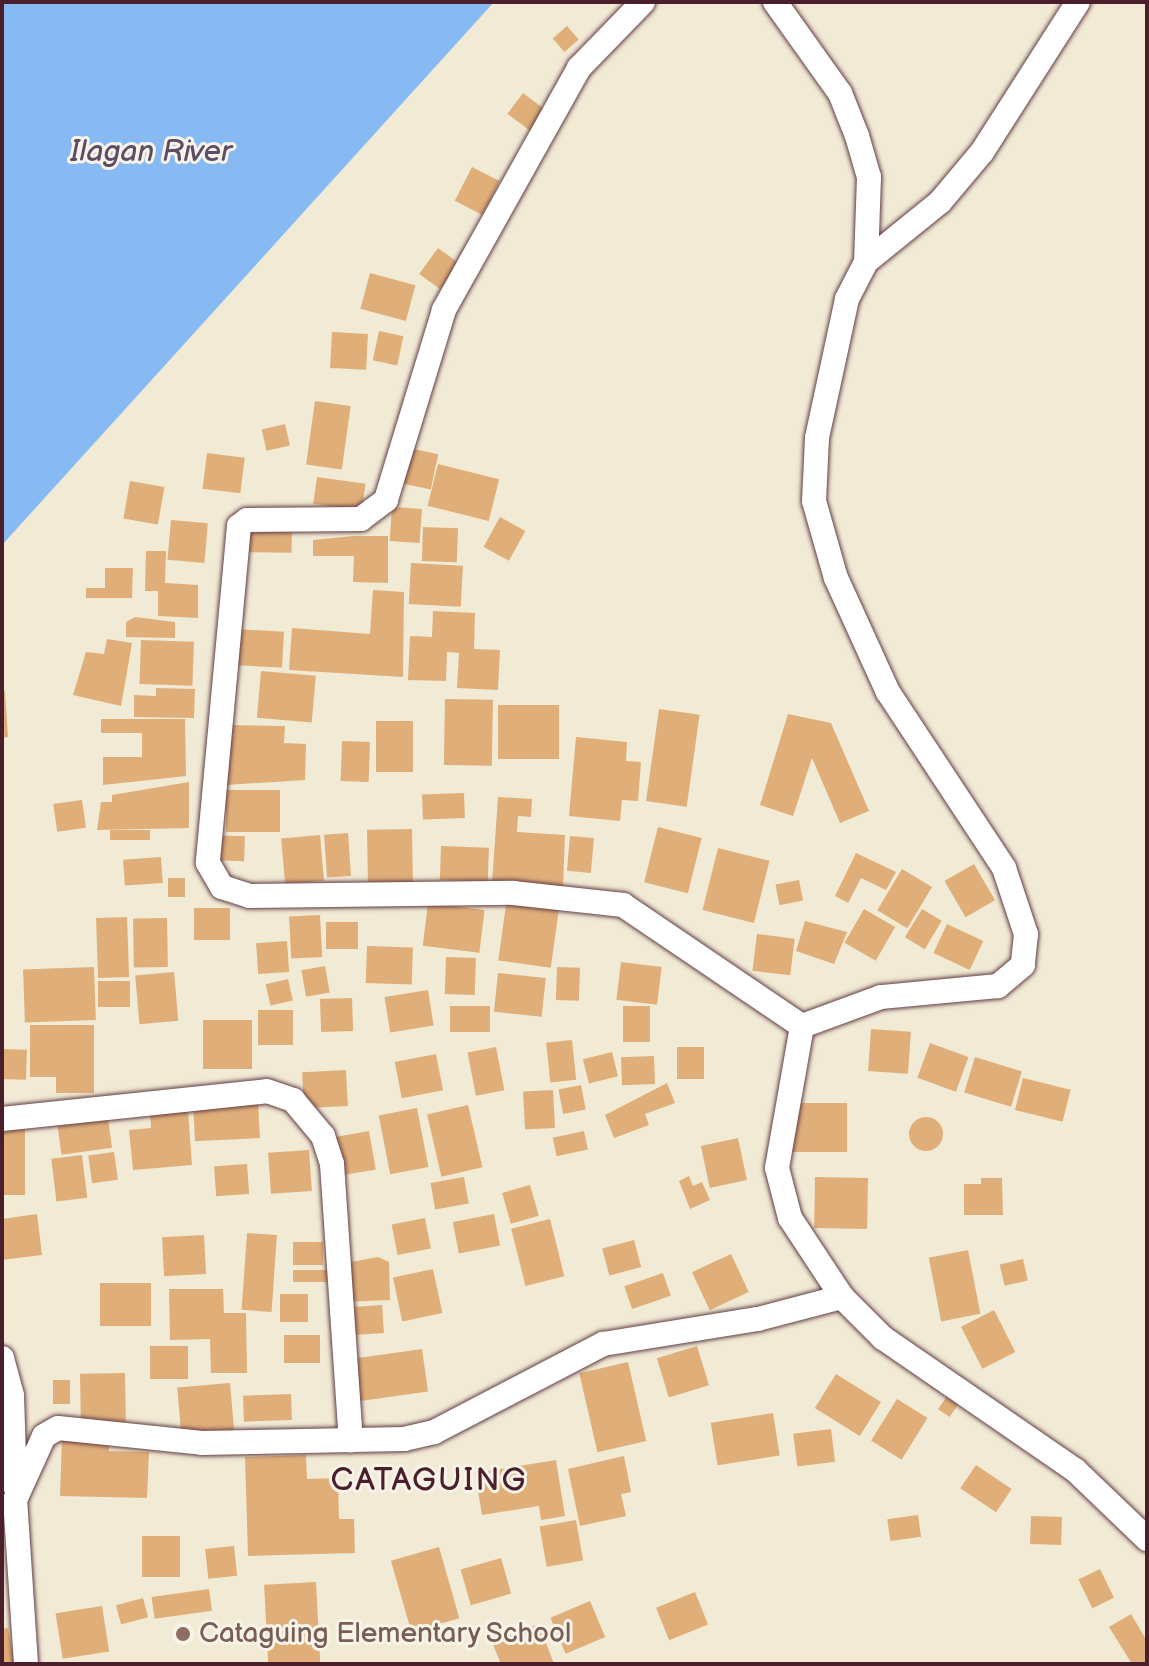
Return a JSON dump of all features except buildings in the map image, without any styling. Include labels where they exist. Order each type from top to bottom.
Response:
[{"type":"street","points":[[643,2],[579,68],[444,310],[386,500],[361,519],[247,520],[239,526],[208,863],[222,887],[249,896],[513,893],[623,905],[802,1026]]},
{"type":"street","points":[[775,2],[840,93],[857,136],[869,177],[866,262]]},
{"type":"street","points":[[802,1026],[881,997],[998,986],[1023,965],[1026,934],[1004,868],[888,692],[836,578],[814,501],[833,356],[847,299],[866,262],[940,202],[982,152],[1078,2]]},
{"type":"street","points":[[802,1026],[777,1168],[790,1218],[842,1297],[883,1338],[1075,1470],[1147,1539]]},
{"type":"street","points":[[2,1119],[267,1091],[293,1100],[323,1136],[332,1164],[351,1440]]},
{"type":"street","points":[[15,1500],[38,1446],[58,1428],[202,1443],[351,1440],[434,1432],[603,1344],[758,1319],[842,1297]]},
{"type":"street","points":[[2,1358],[12,1396],[15,1500],[26,1664]]},
{"type":"water","name":"Ilagan River","points":[[2,2],[494,2],[2,545]]},
{"type":"place","name":"Cataguing Elementary School","points":[[183,1634]]},
{"type":"district","name":"CATAGUING","points":[[429,1481]]}]
